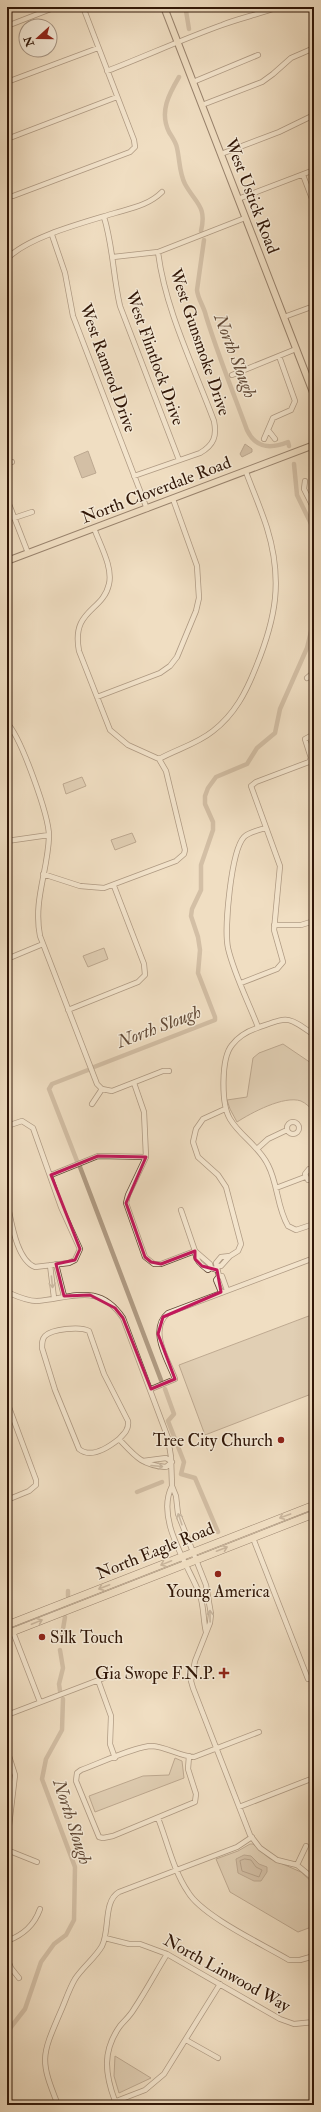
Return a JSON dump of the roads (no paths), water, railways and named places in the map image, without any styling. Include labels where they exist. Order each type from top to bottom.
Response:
[{"type":"highway","name":"North Eagle Road","points":[[9,1629],[25,1618],[314,1506]]},
{"type":"highway","name":"North Eagle Road","points":[[9,1629],[186,1564],[314,1514]]},
{"type":"main road","name":"West Ustick Road","points":[[164,7],[314,395]]},
{"type":"main road","name":"North Cloverdale Road","points":[[7,561],[246,472],[314,445]]},
{"type":"street","points":[[7,26],[56,7]]},
{"type":"street","points":[[7,196],[14,196],[130,152],[134,147],[134,140],[82,7]]},
{"type":"street","points":[[107,71],[245,16],[278,7]]},
{"type":"street","points":[[7,82],[98,48]]},
{"type":"street","points":[[202,105],[262,82],[274,74],[291,58],[314,48]]},
{"type":"street","points":[[193,82],[258,55]]},
{"type":"street","points":[[7,139],[117,97]]},
{"type":"street","points":[[221,154],[279,132],[314,115]]},
{"type":"street","points":[[238,199],[314,170]]},
{"type":"street","points":[[303,175],[314,204]]},
{"type":"street","points":[[7,259],[31,243],[148,203],[162,192]]},
{"type":"street","name":"West Flintlock Drive","points":[[104,217],[113,258],[120,306],[179,460]]},
{"type":"street","points":[[113,258],[158,252],[245,218]]},
{"type":"street","name":"West Ramrod Drive","points":[[52,235],[64,274],[73,316],[147,509]]},
{"type":"street","name":"West Gunsmoke Drive","points":[[158,252],[161,273],[168,300],[214,421],[216,432],[214,441],[208,448],[200,453],[179,460]]},
{"type":"street","points":[[284,317],[314,306]]},
{"type":"street","points":[[232,375],[296,349]]},
{"type":"street","points":[[264,439],[273,418],[291,410],[295,401],[279,356]]},
{"type":"street","points":[[268,430],[275,439]]},
{"type":"street","points":[[134,476],[179,460]]},
{"type":"street","points":[[159,759],[174,750],[200,739],[227,719],[242,698],[266,644],[277,598],[273,551],[267,528],[246,472]]},
{"type":"street","points":[[305,481],[304,489],[314,509]]},
{"type":"street","points":[[7,499],[28,553]]},
{"type":"street","points":[[96,697],[160,673],[170,666],[177,657],[196,612],[199,598],[197,566],[173,499]]},
{"type":"street","points":[[14,518],[32,512]]},
{"type":"street","points":[[43,874],[92,889],[114,886],[176,861],[184,854],[185,845],[166,772],[159,759],[128,746],[119,739],[106,724],[79,651],[77,640],[82,621],[104,594],[109,585],[108,566],[94,528]]},
{"type":"street","points":[[307,678],[314,672]]},
{"type":"street","points":[[7,723],[17,738],[45,811],[49,835],[37,904],[37,921],[43,944],[97,1084],[102,1089],[112,1091],[169,1071]]},
{"type":"street","points":[[241,983],[281,966],[283,962],[275,939],[274,925],[280,866],[251,786],[256,782],[308,762],[311,758],[305,739],[314,734]]},
{"type":"street","points":[[314,816],[314,822]]},
{"type":"street","points":[[258,1027],[228,946],[226,926],[231,876],[244,838],[266,828]]},
{"type":"street","points":[[7,841],[49,835]]},
{"type":"street","points":[[68,1010],[138,982],[145,975],[144,964],[114,886]]},
{"type":"street","points":[[274,925],[301,925],[314,921]]},
{"type":"street","points":[[7,959],[43,944]]},
{"type":"street","points":[[314,1035],[292,1020],[285,1018],[245,1033],[230,1048],[223,1086],[225,1109],[234,1124],[257,1148],[269,1166],[285,1222],[291,1229],[300,1229],[314,1224]]},
{"type":"street","points":[[134,1083],[144,1112],[146,1157],[128,1195],[126,1203],[145,1257],[154,1264],[161,1264],[195,1251]]},
{"type":"street","points":[[92,1104],[102,1089]]},
{"type":"street","points":[[181,1210],[195,1251],[210,1264],[211,1268],[218,1268],[221,1266],[240,1248],[241,1239],[226,1187],[218,1175],[198,1156],[193,1142],[196,1129],[203,1119],[225,1109]]},
{"type":"street","points":[[7,1126],[17,1122],[26,1123],[33,1128],[61,1207],[80,1250],[78,1256],[69,1263],[35,1267],[30,1265],[27,1262],[15,1237],[7,1202]]},
{"type":"street","points":[[257,1148],[268,1139],[287,1130]]},
{"type":"street","points":[[51,1176],[98,1156],[146,1157]]},
{"type":"street","points":[[305,1177],[307,1170],[314,1169]]},
{"type":"street","points":[[276,1188],[305,1177]]},
{"type":"street","points":[[305,1177],[308,1180],[314,1180]]},
{"type":"street","points":[[151,1389],[176,1379],[158,1334],[160,1323],[168,1313],[314,1258]]},
{"type":"street","points":[[56,1264],[64,1296]]},
{"type":"street","points":[[50,1265],[54,1298]]},
{"type":"street","points":[[218,1268],[219,1276],[216,1280],[221,1292]]},
{"type":"street","points":[[219,1276],[222,1276],[227,1290]]},
{"type":"street","points":[[7,1293],[28,1300],[90,1295],[104,1299],[116,1308],[123,1318],[151,1389],[168,1438],[172,1462],[172,1486],[176,1496],[178,1514],[206,1585],[211,1614],[210,1624],[195,1662],[191,1681],[252,1837],[260,1848],[277,1860],[296,1866],[314,1879]]},
{"type":"street","points":[[79,1328],[88,1331],[104,1374],[128,1421],[128,1426],[125,1433],[119,1439],[111,1446],[91,1453],[83,1453],[77,1446],[55,1390],[42,1348],[44,1336],[50,1332],[79,1328]]},
{"type":"street","points":[[7,1402],[35,1475],[36,1486],[29,1491],[7,1500]]},
{"type":"street","points":[[119,1439],[135,1456],[151,1466],[166,1467],[172,1462]]},
{"type":"street","points":[[143,1461],[166,1458],[172,1462]]},
{"type":"street","points":[[172,1486],[168,1494],[168,1521],[182,1557],[200,1596],[206,1632]]},
{"type":"street","points":[[253,1538],[308,1679]]},
{"type":"street","points":[[7,1613],[9,1629],[40,1702]]},
{"type":"street","points":[[7,1715],[117,1673]]},
{"type":"street","points":[[98,1680],[109,1707],[111,1729],[110,1744],[115,1758]]},
{"type":"street","points":[[189,1756],[189,1777],[196,1799],[190,1806],[103,1838],[96,1832],[76,1781],[77,1773],[144,1747],[151,1746],[189,1756],[205,1754],[259,1732]]},
{"type":"street","points":[[7,1750],[15,1775],[7,1843]]},
{"type":"street","points":[[239,1807],[312,1779]]},
{"type":"street","points":[[158,1818],[183,1885],[192,1898],[204,1909],[289,1960],[300,1960],[314,1956]]},
{"type":"street","points":[[58,2105],[45,2069],[44,2057],[46,2043],[75,1979],[97,1954],[105,1938],[110,1907],[116,1894],[237,1847],[252,1837]]},
{"type":"street","points":[[296,1866],[306,1846]]},
{"type":"street","points":[[7,1850],[37,1862]]},
{"type":"street","points":[[7,1941],[24,1933],[37,1917],[40,1909]]},
{"type":"street","name":"North Linwood Way","points":[[105,1938],[129,1944],[140,1944],[167,1954],[280,2019],[294,2024],[314,2022]]},
{"type":"street","points":[[115,2101],[106,2071],[109,2046],[121,2024],[136,2006],[167,1954]]},
{"type":"street","points":[[7,1958],[11,1968],[19,1978]]},
{"type":"street","points":[[106,2105],[145,2090],[155,2084],[164,2074],[220,1984]]},
{"type":"street","points":[[186,2040],[218,2058]]},
{"type":"street","points":[[309,2105],[314,2102]]},
{"type":"water","points":[[245,444],[252,449],[252,452],[242,457],[240,454]]},
{"type":"water","points":[[88,451],[96,473],[82,478],[74,457]]},
{"type":"water","points":[[244,1855],[251,1856],[259,1864],[267,1867],[267,1872],[261,1881],[254,1881],[238,1873],[236,1859]]},
{"type":"waterway","name":"North Slough","points":[[189,29],[186,11],[195,7]]},
{"type":"waterway","name":"North Slough","points":[[179,77],[166,103],[166,125],[176,146],[183,180],[199,206],[203,216],[201,231]]},
{"type":"waterway","name":"North Slough","points":[[204,240],[197,290],[247,430],[255,441],[264,446],[276,446],[288,442],[289,446]]},
{"type":"waterway","name":"North Slough","points":[[294,464],[297,495],[314,530]]},
{"type":"waterway","name":"North Slough","points":[[94,1067],[215,1020],[198,973],[200,950],[198,937],[191,916],[192,909],[201,890],[201,865],[213,830],[213,822],[205,804],[205,796],[208,788],[216,777],[247,764],[257,748],[275,733],[280,709],[307,648],[314,619]]},
{"type":"waterway","name":"North Slough","points":[[77,1161],[49,1089],[52,1084],[88,1070]]},
{"type":"waterway","name":"North Slough","points":[[80,1167],[161,1380]]},
{"type":"waterway","name":"North Slough","points":[[165,1389],[174,1414],[168,1421],[184,1462],[181,1474],[195,1478],[218,1532]]},
{"type":"waterway","name":"North Slough","points":[[137,1492],[162,1482]]},
{"type":"waterway","name":"North Slough","points":[[68,1591],[68,1596]]},
{"type":"waterway","name":"North Slough","points":[[61,1641],[65,1617]]},
{"type":"waterway","name":"North Slough","points":[[60,1650],[63,1668],[59,1684],[60,1691]]},
{"type":"waterway","name":"North Slough","points":[[7,2032],[25,2009],[41,1962],[54,1944],[66,1935],[74,1920],[75,1867],[42,1779],[46,1759],[62,1730],[63,1699]]},
{"type":"waterway","name":"North Slough","points":[[7,2067],[9,2083],[7,2091]]},
{"type":"place","name":"Tree City Church","points":[[281,1440]]},
{"type":"place","name":"Young America","points":[[218,1574]]},
{"type":"place","name":"Silk Touch","points":[[42,1637]]},
{"type":"place","name":"Gia Swope F.N.P.","points":[[224,1673]]}]
